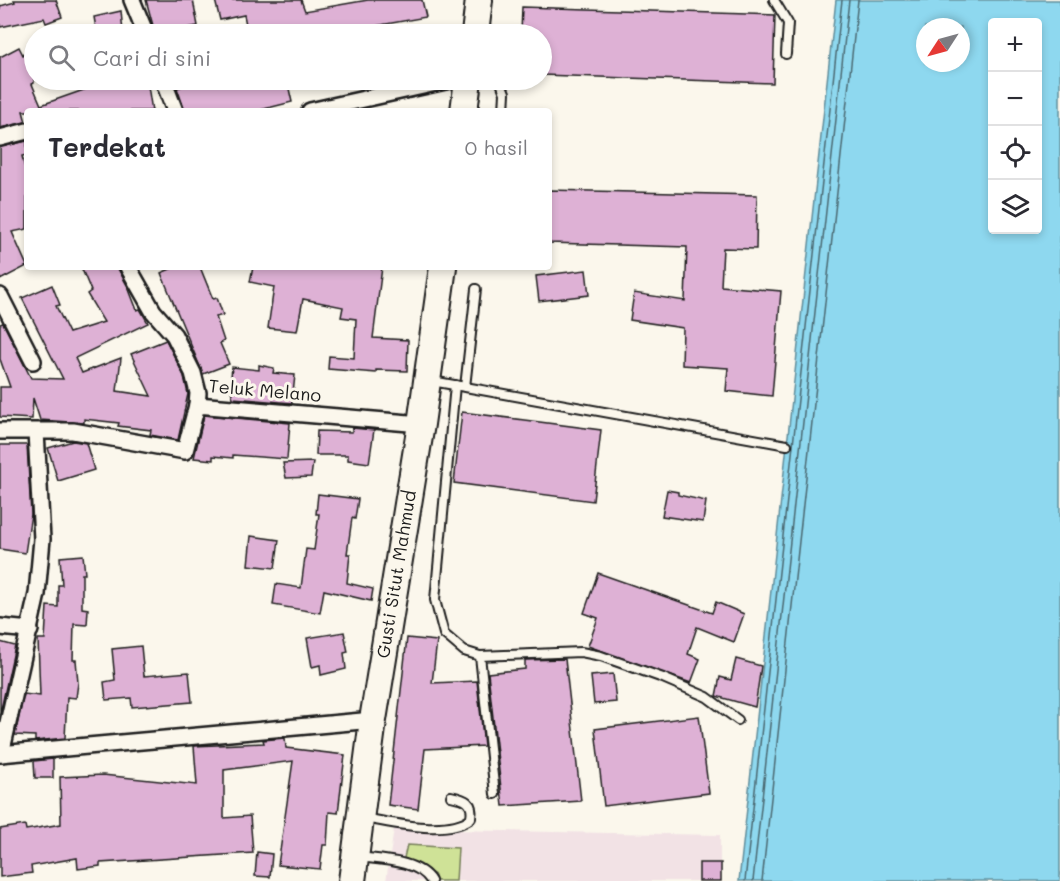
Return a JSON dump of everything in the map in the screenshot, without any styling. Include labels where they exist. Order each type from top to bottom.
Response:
[{"type":"highway","points":[[475,24],[479,0]]},
{"type":"highway","points":[[464,108],[467,90]]},
{"type":"highway","name":"Gusti Situt Mahmud","points":[[353,869],[372,720],[422,424],[443,270]]},
{"type":"street","points":[[132,0],[142,24]]},
{"type":"street","points":[[167,90],[174,108]]},
{"type":"street","points":[[324,108],[405,90]]},
{"type":"street","points":[[0,138],[24,132]]},
{"type":"street","points":[[130,270],[153,312],[174,335],[193,373],[198,393],[197,405]]},
{"type":"street","points":[[0,296],[33,361]]},
{"type":"street","name":"Teluk Melano","points":[[0,431],[97,433],[185,451],[197,405],[422,424]]},
{"type":"street","points":[[36,432],[42,539],[37,594],[1,754],[372,720]]},
{"type":"street","points":[[0,627],[30,630]]},
{"type":"lane","points":[[774,0],[788,23],[786,54]]},
{"type":"lane","points":[[504,90],[504,108]]},
{"type":"lane","points":[[465,387],[476,289]]},
{"type":"lane","points":[[428,380],[787,445]]},
{"type":"lane","points":[[455,385],[435,600],[444,634],[464,651],[480,656],[581,652],[601,656],[663,678],[706,697],[738,720]]},
{"type":"lane","points":[[480,656],[495,794]]},
{"type":"lane","points":[[359,818],[414,825],[448,826],[464,823],[471,818],[471,804],[469,801],[451,796]]},
{"type":"lane","points":[[353,869],[400,863],[418,870],[431,881]]},
{"type":"shaded area","points":[[394,829],[720,835],[720,881],[386,881]]},
{"type":"green space","points":[[407,845],[458,848],[456,881],[435,881],[435,875],[404,858]]},
{"type":"water","points":[[836,0],[1060,0],[1060,881],[739,881]]},
{"type":"building","points":[[14,0],[56,0],[62,17],[46,23],[44,18],[0,27],[0,6],[15,2]]},
{"type":"building","points":[[146,0],[193,0],[198,24],[153,24]]},
{"type":"building","points":[[215,0],[301,0],[305,11],[368,0],[422,0],[426,17],[386,24],[246,24],[244,15],[220,20]]},
{"type":"building","points":[[522,7],[775,15],[773,83],[552,75],[552,24],[521,24]]},
{"type":"building","points":[[121,11],[122,24],[95,24],[94,17]]},
{"type":"building","points":[[19,47],[24,55],[24,90],[35,90],[41,105],[84,90],[149,90],[152,108],[24,108],[24,122],[0,128],[0,57]]},
{"type":"building","points":[[178,90],[289,90],[292,102],[268,108],[184,108]]},
{"type":"building","points":[[24,142],[24,156],[22,156],[24,230],[12,232],[24,259],[24,268],[0,280],[0,147]]},
{"type":"building","points":[[552,190],[757,195],[756,249],[723,248],[721,286],[781,291],[772,396],[726,391],[728,368],[682,365],[683,328],[630,320],[634,293],[685,301],[687,247],[552,243]]},
{"type":"building","points":[[82,270],[119,270],[137,310],[140,309],[148,323],[75,358],[82,373],[121,358],[117,391],[151,396],[131,354],[166,340],[184,376],[188,394],[178,440],[150,435],[151,430],[118,426],[119,423],[84,419],[84,423],[40,420],[33,398],[32,419],[0,417],[0,387],[10,387],[0,359],[0,324],[3,323],[31,378],[63,379],[22,298],[52,285],[60,305],[56,306],[69,333],[104,322],[87,294],[91,291]]},
{"type":"building","points":[[168,270],[201,270],[213,299],[217,298],[223,315],[216,317],[224,341],[220,343],[229,364],[203,374],[161,273]]},
{"type":"building","points":[[252,270],[382,270],[373,338],[408,340],[407,371],[376,370],[376,373],[328,369],[329,356],[354,358],[356,319],[341,317],[343,307],[303,299],[297,331],[268,328],[274,287],[250,282]]},
{"type":"building","points":[[586,270],[589,295],[539,301],[536,276]]},
{"type":"building","points":[[259,365],[274,368],[273,373],[295,375],[292,403],[233,398],[230,387],[232,367],[259,370]]},
{"type":"building","points":[[462,412],[601,430],[593,501],[454,483]]},
{"type":"building","points":[[204,415],[290,423],[287,459],[233,455],[233,458],[213,456],[213,460],[194,458]]},
{"type":"building","points":[[352,428],[374,430],[369,463],[348,460],[348,455],[316,455],[317,431],[352,432]]},
{"type":"building","points":[[73,441],[86,443],[94,470],[58,481],[48,448]]},
{"type":"building","points":[[0,445],[27,445],[31,514],[25,553],[0,549]]},
{"type":"building","points":[[313,462],[311,477],[286,478],[283,463]]},
{"type":"building","points":[[667,490],[678,492],[678,495],[706,501],[703,522],[662,516]]},
{"type":"building","points":[[318,494],[358,499],[355,519],[352,518],[347,554],[350,554],[347,583],[373,589],[371,601],[324,590],[320,613],[273,605],[276,584],[301,588],[306,549],[314,550],[319,514],[316,514]]},
{"type":"building","points":[[251,536],[279,540],[275,568],[248,565]]},
{"type":"building","points":[[83,555],[85,574],[82,574],[82,608],[88,609],[87,625],[74,624],[73,660],[76,660],[78,683],[76,698],[67,697],[65,738],[35,741],[35,736],[15,735],[24,694],[40,696],[38,639],[45,639],[47,606],[58,607],[58,585],[62,585],[60,557]]},
{"type":"building","points":[[598,573],[712,613],[716,602],[744,614],[734,642],[697,627],[688,654],[700,659],[691,683],[588,646],[598,618],[584,613]]},
{"type":"building","points":[[344,632],[348,652],[344,653],[346,669],[321,675],[320,665],[312,667],[307,638]]},
{"type":"building","points":[[407,638],[437,641],[432,683],[477,681],[484,746],[425,749],[418,809],[388,805]]},
{"type":"building","points":[[0,642],[15,646],[0,714]]},
{"type":"building","points":[[141,646],[144,676],[189,672],[192,702],[132,707],[131,698],[106,700],[104,682],[115,680],[112,649]]},
{"type":"building","points":[[565,659],[581,801],[503,806],[488,673],[525,669],[525,660]]},
{"type":"building","points":[[736,659],[761,666],[755,707],[716,696],[720,677],[731,680]]},
{"type":"building","points":[[613,674],[616,702],[594,704],[591,676]]},
{"type":"building","points":[[699,716],[709,793],[604,806],[595,729]]},
{"type":"building","points":[[285,738],[286,748],[345,755],[338,813],[329,812],[327,845],[323,845],[320,869],[278,865],[293,761],[224,770],[224,818],[250,816],[253,853],[100,863],[100,866],[78,869],[77,858],[31,866],[32,873],[0,877],[0,829],[25,825],[26,830],[61,824],[60,777],[103,775],[197,785],[194,746],[264,743],[263,740]]},
{"type":"building","points":[[53,759],[53,778],[35,778],[34,761]]},
{"type":"building","points":[[257,852],[272,854],[270,877],[255,876]]},
{"type":"building","points":[[699,863],[721,863],[721,881],[699,881]]}]
